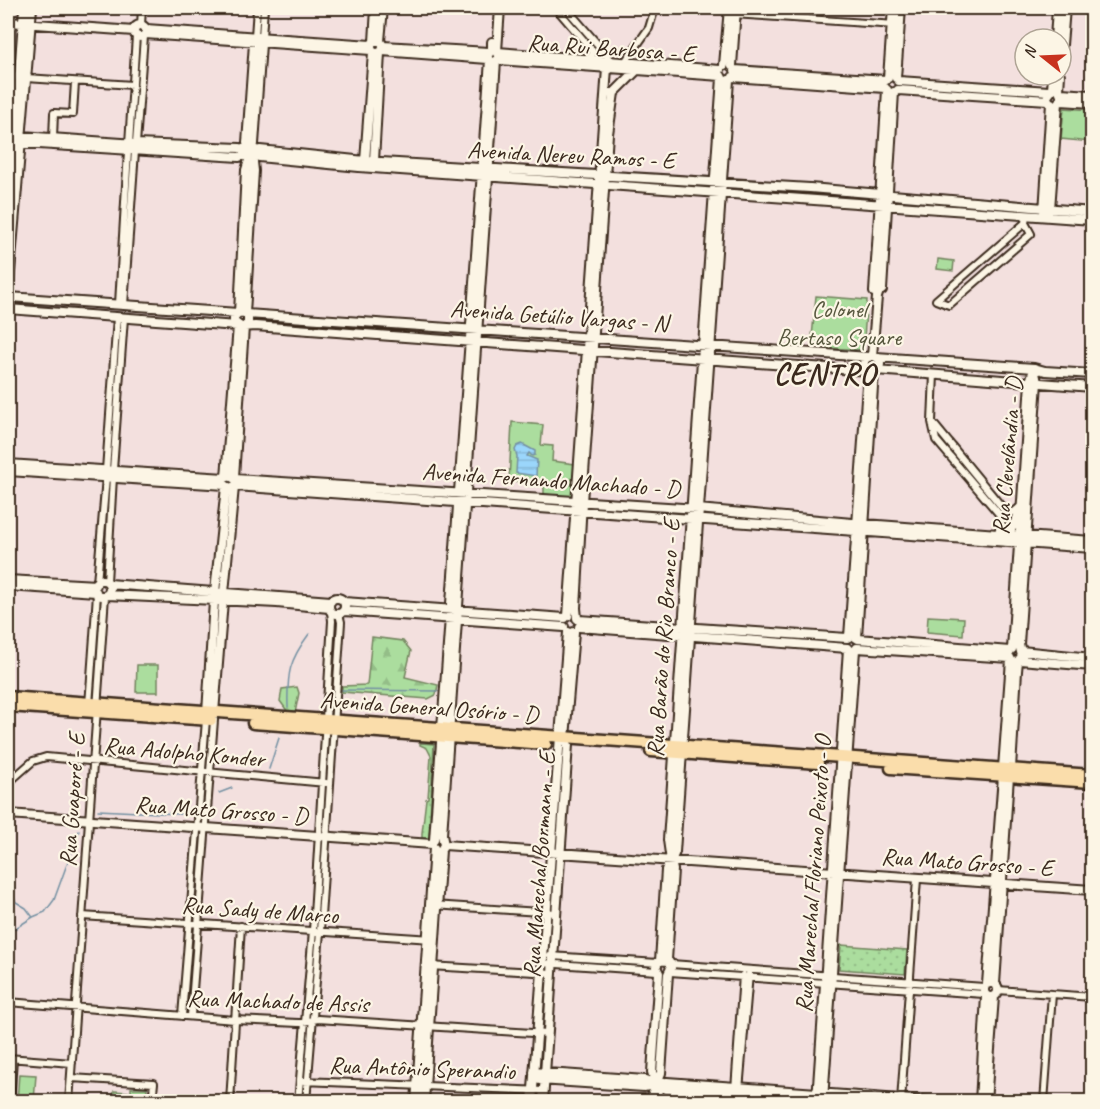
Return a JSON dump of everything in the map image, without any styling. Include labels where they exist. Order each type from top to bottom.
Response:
[{"type":"main road","name":"Avenida General Osório - D","points":[[8,697],[93,708],[210,717],[1006,772]]},
{"type":"main road","name":"Avenida General Osório - D","points":[[8,706],[93,708]]},
{"type":"main road","points":[[1006,772],[1092,775]]},
{"type":"main road","points":[[1006,772],[1092,782]]},
{"type":"street","points":[[8,216],[22,77],[26,23],[24,8]]},
{"type":"street","points":[[26,23],[32,8]]},
{"type":"street","points":[[122,305],[142,8]]},
{"type":"street","points":[[241,326],[249,320],[242,313],[246,170],[252,153],[258,40],[257,8]]},
{"type":"street","points":[[258,40],[264,8]]},
{"type":"street","points":[[376,8],[377,48]]},
{"type":"street","points":[[365,161],[370,145],[377,48],[383,8]]},
{"type":"street","points":[[494,56],[495,8]]},
{"type":"street","points":[[416,1101],[425,1026],[473,330],[494,56],[500,8]]},
{"type":"street","points":[[556,8],[592,50],[593,53],[588,60]]},
{"type":"street","points":[[566,8],[610,65]]},
{"type":"street","points":[[625,62],[649,28],[655,8]]},
{"type":"street","points":[[893,8],[896,25]]},
{"type":"street","points":[[872,357],[876,303],[879,291],[882,290],[883,204],[896,25],[901,8]]},
{"type":"street","points":[[1056,27],[1057,8]]},
{"type":"street","points":[[1063,27],[1065,8]]},
{"type":"street","points":[[720,182],[716,162],[733,11],[896,25]]},
{"type":"street","points":[[565,19],[571,14]]},
{"type":"street","name":"Rua Rui Barbosa - E","points":[[8,22],[610,65],[625,62],[727,73],[1055,96]]},
{"type":"street","points":[[134,122],[135,47],[141,32]]},
{"type":"street","name":"Rua Rui Barbosa - E","points":[[494,56],[588,60],[637,70],[727,73]]},
{"type":"street","name":"Rua Marechal Bormann - E","points":[[532,1101],[554,796],[562,741],[572,624],[589,350],[602,180],[608,134],[610,65]]},
{"type":"street","points":[[609,93],[637,70]]},
{"type":"street","points":[[720,182],[727,73]]},
{"type":"street","points":[[8,76],[133,85]]},
{"type":"street","points":[[53,138],[54,113],[73,114],[75,82]]},
{"type":"street","points":[[1054,87],[1055,96]]},
{"type":"street","points":[[1046,211],[1057,87]]},
{"type":"street","points":[[1055,96],[1092,95]]},
{"type":"street","points":[[1055,96],[1092,103]]},
{"type":"street","name":"Avenida Nereu Ramos - E","points":[[14,139],[53,138],[132,148]]},
{"type":"street","points":[[8,309],[12,303],[8,296],[14,139]]},
{"type":"street","name":"Avenida Nereu Ramos - E","points":[[14,139],[239,157],[260,150],[485,173]]},
{"type":"street","points":[[370,145],[374,161]]},
{"type":"street","name":"Avenida Nereu Ramos - E","points":[[252,153],[259,157],[303,162],[602,180],[720,182],[810,188],[1046,211]]},
{"type":"street","name":"Avenida Nereu Ramos - E","points":[[602,180],[718,193],[883,204],[1026,219],[1046,211]]},
{"type":"street","name":"Rua Barão do Rio Branco - E","points":[[650,1101],[661,1073],[660,1021],[667,915],[673,870],[671,861],[675,852],[674,812],[678,749],[720,182]]},
{"type":"street","points":[[1046,211],[1092,212]]},
{"type":"street","points":[[1046,211],[1092,220]]},
{"type":"street","points":[[1026,219],[1031,234],[949,305],[936,300],[944,292],[1026,219]]},
{"type":"street","name":"Avenida Getúlio Vargas - N","points":[[8,296],[1034,368],[1045,371],[1092,374]]},
{"type":"street","name":"Avenida Getúlio Vargas - N","points":[[8,309],[1092,387]]},
{"type":"street","points":[[191,1016],[210,772],[213,671],[241,326],[234,319],[242,313]]},
{"type":"street","name":"Rua Guaporé - E","points":[[69,1101],[93,761],[93,708],[100,591],[121,317]]},
{"type":"street","points":[[872,357],[864,364],[872,371]]},
{"type":"street","points":[[853,638],[872,371],[880,364],[872,357]]},
{"type":"street","name":"Rua Clevelândia - D","points":[[980,1101],[994,946],[1034,368]]},
{"type":"street","points":[[934,374],[932,422],[999,508],[1002,522],[996,534]]},
{"type":"street","name":"Rua Clevelândia - D","points":[[1023,540],[1021,506],[1034,382]]},
{"type":"street","name":"Avenida Fernando Machado - D","points":[[8,464],[462,503],[578,505]]},
{"type":"street","name":"Avenida Fernando Machado - D","points":[[8,471],[110,473]]},
{"type":"street","name":"Rua Guaporé - E","points":[[108,583],[110,473]]},
{"type":"street","name":"Avenida Fernando Machado - D","points":[[230,482],[462,493],[578,505],[860,527]]},
{"type":"street","points":[[999,508],[1014,512],[1021,506]]},
{"type":"street","points":[[996,534],[1007,531],[1015,524],[1021,506]]},
{"type":"street","points":[[860,527],[996,534],[1023,540]]},
{"type":"street","points":[[860,527],[1079,544],[1092,548]]},
{"type":"street","points":[[1079,544],[1092,541]]},
{"type":"street","points":[[8,580],[110,591],[108,583]]},
{"type":"street","points":[[100,591],[102,581],[219,597],[335,609],[454,615],[779,639],[852,649],[1092,658]]},
{"type":"street","points":[[8,586],[219,597]]},
{"type":"street","points":[[298,1101],[304,1081],[312,1020],[330,725],[332,621],[337,598],[344,602],[454,615]]},
{"type":"street","points":[[335,609],[344,602]]},
{"type":"street","points":[[852,649],[859,642],[853,638]]},
{"type":"street","points":[[852,649],[845,643],[853,638]]},
{"type":"street","points":[[779,639],[853,638],[1015,655],[1092,666]]},
{"type":"street","name":"Rua Marechal Floriano Peixoto - O","points":[[820,1098],[852,649]]},
{"type":"street","points":[[182,1016],[201,771],[210,717]]},
{"type":"street","name":"Rua Marechal Bormann - E","points":[[546,1101],[544,1090],[564,797],[562,741]]},
{"type":"street","name":"Rua Adolpho Konder","points":[[8,783],[26,766],[46,757],[326,783]]},
{"type":"street","points":[[554,796],[564,797]]},
{"type":"street","name":"Rua Mato Grosso - D","points":[[8,814],[836,873]]},
{"type":"street","name":"Rua Mato Grosso - E","points":[[836,873],[1092,890]]},
{"type":"street","points":[[901,1100],[917,879]]},
{"type":"street","points":[[434,905],[556,913]]},
{"type":"street","name":"Rua Sady de Marco","points":[[82,916],[431,939]]},
{"type":"street","points":[[230,1101],[241,926]]},
{"type":"street","points":[[306,1101],[305,1023],[314,959]]},
{"type":"street","points":[[542,959],[605,968],[702,967],[776,972],[828,979],[1092,997]]},
{"type":"street","points":[[553,960],[606,960],[701,974],[775,979],[828,979]]},
{"type":"street","points":[[605,968],[606,960]]},
{"type":"street","points":[[429,966],[552,973]]},
{"type":"street","points":[[701,974],[702,967]]},
{"type":"street","points":[[186,968],[195,968]]},
{"type":"street","points":[[738,1094],[746,970]]},
{"type":"street","points":[[775,979],[776,972]]},
{"type":"street","name":"Rua Clevelândia - D","points":[[986,1101],[990,990]]},
{"type":"street","points":[[1044,1101],[1052,994]]},
{"type":"street","name":"Rua Machado de Assis","points":[[8,1002],[235,1020],[305,1023],[312,1020],[548,1034]]},
{"type":"street","points":[[424,1101],[426,1087],[425,1026]]},
{"type":"street","points":[[10,1101],[10,1058],[72,1063]]},
{"type":"street","points":[[534,1076],[645,1080],[666,1089],[703,1088],[738,1094],[769,1093],[842,1101]]},
{"type":"street","points":[[71,1078],[154,1083],[152,1101]]},
{"type":"street","name":"Rua Antônio Sperandio","points":[[304,1081],[544,1090]]},
{"type":"street","name":"Rua Barão do Rio Branco - E","points":[[656,1084],[659,1101]]},
{"type":"street","points":[[820,1098],[942,1101]]},
{"type":"green space","points":[[1064,108],[1092,110],[1091,142],[1061,139]]},
{"type":"green space","points":[[938,259],[954,261],[953,271],[937,269]]},
{"type":"green space","name":"Colonel Bertaso Square","points":[[816,296],[867,300],[863,350],[811,347]]},
{"type":"green space","points":[[512,422],[543,425],[541,445],[553,446],[552,461],[575,464],[573,497],[544,494],[544,483],[509,481]]},
{"type":"green space","points":[[928,616],[964,618],[963,635],[927,632]]},
{"type":"green space","points":[[372,637],[403,641],[411,651],[405,677],[438,685],[436,695],[428,699],[342,692],[342,686],[367,685]]},
{"type":"green space","points":[[137,665],[158,665],[158,692],[136,692]]},
{"type":"green space","points":[[297,687],[299,693],[295,713],[288,712],[280,701],[282,689]]},
{"type":"green space","points":[[420,743],[434,744],[429,838],[422,838],[422,833],[426,799],[428,798],[431,756],[427,748]]},
{"type":"green space","points":[[841,945],[907,950],[905,974],[839,969]]},
{"type":"green space","points":[[19,1074],[36,1075],[34,1101],[17,1101]]},
{"type":"green space","points":[[131,1088],[147,1088],[146,1098],[131,1097]]},
{"type":"green space","points":[[114,1091],[128,1092],[128,1101],[113,1101]]},
{"type":"water","points":[[522,444],[535,451],[535,455],[532,456],[529,453],[527,456],[537,460],[536,476],[516,473],[515,450]]},
{"type":"waterway","points":[[288,707],[288,685],[293,660],[309,634]]},
{"type":"waterway","points":[[342,690],[441,691]]},
{"type":"waterway","points":[[269,769],[279,738]]},
{"type":"waterway","points":[[219,793],[232,788]]},
{"type":"waterway","points":[[98,810],[180,814],[191,810]]},
{"type":"waterway","points":[[8,933],[45,912],[54,900],[79,831]]},
{"type":"waterway","points":[[8,895],[13,896],[16,902],[26,908],[32,916]]},
{"type":"district","name":"CENTRO","points":[[825,374]]}]
